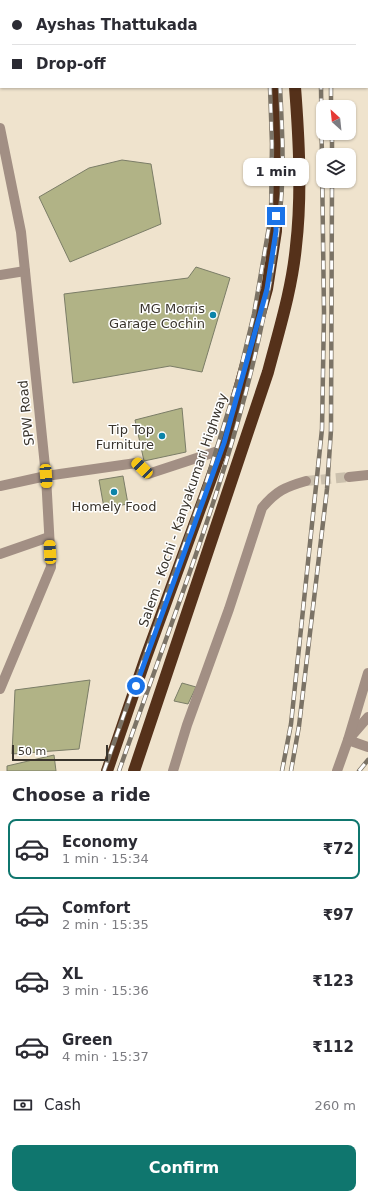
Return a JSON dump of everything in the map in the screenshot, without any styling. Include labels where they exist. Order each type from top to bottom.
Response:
[{"type":"highway","name":"Salem - Kochi - Kanyakumari Highway","points":[[107,771],[146,657],[221,450],[267,289],[276,231],[277,171],[275,88]]},
{"type":"highway","points":[[134,771],[268,372],[285,306],[296,246],[299,189],[295,88]]},
{"type":"street","name":"SPW Road","points":[[0,128],[21,232],[46,476],[51,567],[0,689]]},
{"type":"street","points":[[0,275],[25,271]]},
{"type":"street","points":[[0,486],[46,476],[136,463],[148,474],[221,450]]},
{"type":"street","points":[[349,477],[368,475]]},
{"type":"street","points":[[174,771],[187,725],[229,610],[262,508],[273,495],[287,487],[306,481]]},
{"type":"street","points":[[0,554],[49,537]]},
{"type":"street","points":[[337,771],[368,673]]},
{"type":"street","points":[[348,740],[368,717]]},
{"type":"street","points":[[348,740],[368,747]]},
{"type":"building","points":[[122,160],[151,164],[161,224],[70,262],[39,197],[89,168]]},
{"type":"building","points":[[196,267],[230,278],[202,372],[170,366],[73,383],[64,294],[188,278]]},
{"type":"building","name":"Tip Top Furniture","points":[[182,408],[186,452],[144,461],[135,420]]},
{"type":"building","name":"Homely Food","points":[[123,476],[128,504],[104,508],[99,480]]},
{"type":"building","points":[[90,680],[79,749],[12,754],[15,690]]},
{"type":"building","points":[[182,683],[196,687],[188,704],[174,701]]},
{"type":"building","points":[[54,755],[56,771],[7,771],[7,766]]},
{"type":"tunnel","points":[[306,481],[349,477]]},
{"type":"railway","points":[[104,771],[206,483],[238,380],[254,314],[271,215],[272,144],[270,88]]},
{"type":"railway","points":[[119,771],[194,561],[239,419],[257,346],[271,274],[281,201],[283,158],[280,88]]},
{"type":"railway","points":[[282,771],[291,724],[322,429],[324,313],[321,88]]},
{"type":"railway","points":[[331,88],[331,100]]},
{"type":"railway","points":[[332,140],[332,148]]},
{"type":"railway","points":[[291,771],[299,726],[327,489],[331,430],[332,188]]},
{"type":"railway","points":[[359,771],[368,760]]},
{"type":"place","name":"MG Morris Garage Cochin","points":[[213,315]]},
{"type":"place","name":"Tip Top Furniture","points":[[162,436]]},
{"type":"place","name":"Homely Food","points":[[114,492]]},
{"type":"route","points":[[136,686],[224,443],[267,289],[276,231],[276,216]]}]
